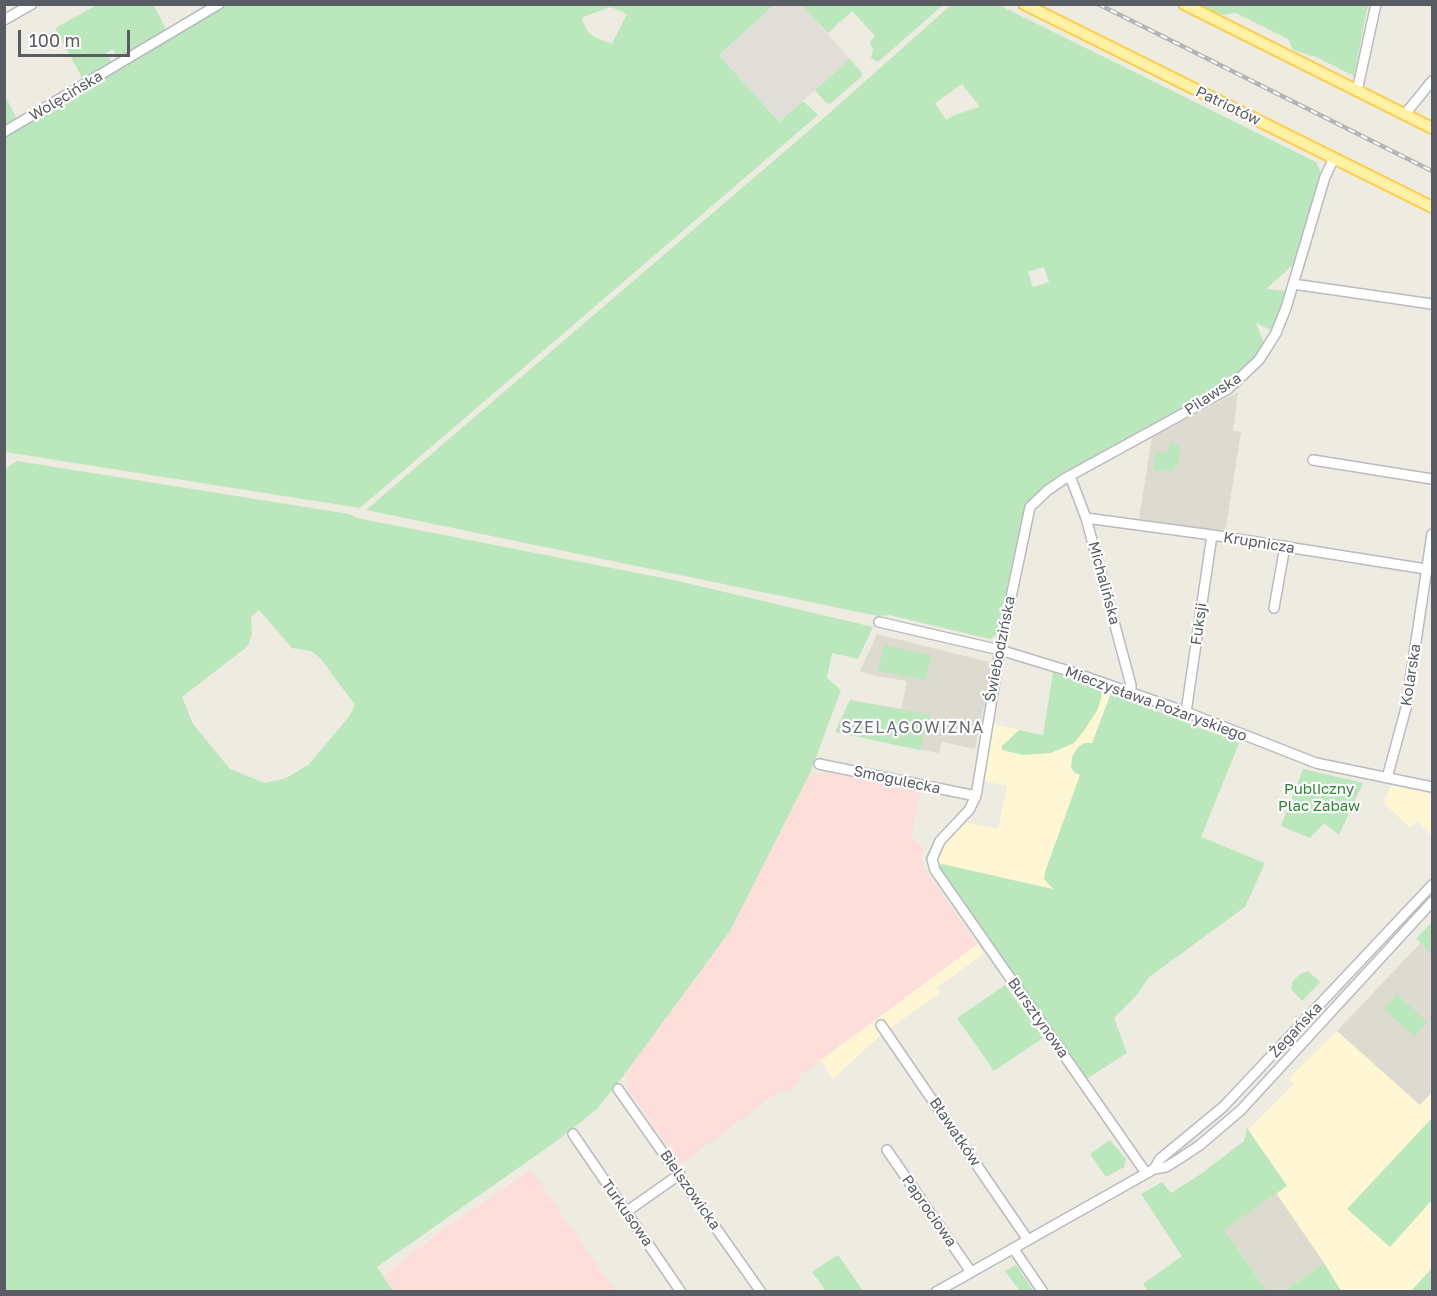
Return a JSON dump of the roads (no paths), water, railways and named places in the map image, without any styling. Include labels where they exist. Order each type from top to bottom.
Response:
[{"type":"main road","name":"Patriotów","points":[[1024,4],[1432,207]]},
{"type":"main road","points":[[1184,4],[1432,128]]},
{"type":"street","points":[[4,20],[32,4]]},
{"type":"street","name":"Wolęcińska","points":[[4,132],[219,4]]},
{"type":"street","points":[[1357,91],[1376,4]]},
{"type":"street","points":[[1405,114],[1432,81]]},
{"type":"street","name":"Pilawska","points":[[1070,476],[1208,401],[1237,382],[1258,360],[1287,308],[1325,177],[1334,158]]},
{"type":"street","points":[[1293,284],[1432,304]]},
{"type":"street","points":[[1313,460],[1432,479]]},
{"type":"street","name":"Michalińska","points":[[1070,476],[1086,518],[1131,692]]},
{"type":"street","name":"Świebodzińska","points":[[932,863],[940,841],[969,810],[976,796],[1000,650],[1030,507],[1048,490],[1070,476]]},
{"type":"street","name":"Krupnicza","points":[[1086,518],[1430,569]]},
{"type":"street","name":"Kolarska","points":[[1387,778],[1406,708],[1430,569],[1432,534]]},
{"type":"street","name":"Fuksji","points":[[1186,712],[1212,535]]},
{"type":"street","points":[[1274,608],[1285,546]]},
{"type":"street","name":"Mieczysława Pożaryskiego","points":[[879,622],[1000,650],[1072,672],[1186,712],[1316,763],[1432,787]]},
{"type":"street","name":"Smogulecka","points":[[819,764],[976,796]]},
{"type":"street","name":"Bursztynowa","points":[[932,863],[974,928],[1150,1171]]},
{"type":"street","name":"Żegańska","points":[[1150,1171],[1160,1159],[1223,1107],[1432,885]]},
{"type":"street","name":"Żegańska","points":[[936,1292],[1150,1171],[1166,1167],[1200,1145],[1241,1110],[1432,902]]},
{"type":"street","name":"Bławatków","points":[[881,1025],[1028,1240]]},
{"type":"street","name":"Bielszowicka","points":[[618,1089],[761,1292]]},
{"type":"street","name":"Turkusowa","points":[[573,1134],[681,1292]]},
{"type":"street","name":"Paprociowa","points":[[888,1150],[971,1272]]},
{"type":"street","points":[[626,1212],[680,1174]]},
{"type":"street","points":[[1013,1248],[1043,1292]]},
{"type":"railway","points":[[1098,4],[1432,171]]},
{"type":"district","name":"SZELĄGOWIZNA","points":[[913,728]]},
{"type":"park label","name":"Publiczny Plac Zabaw","points":[[1319,798]]}]
